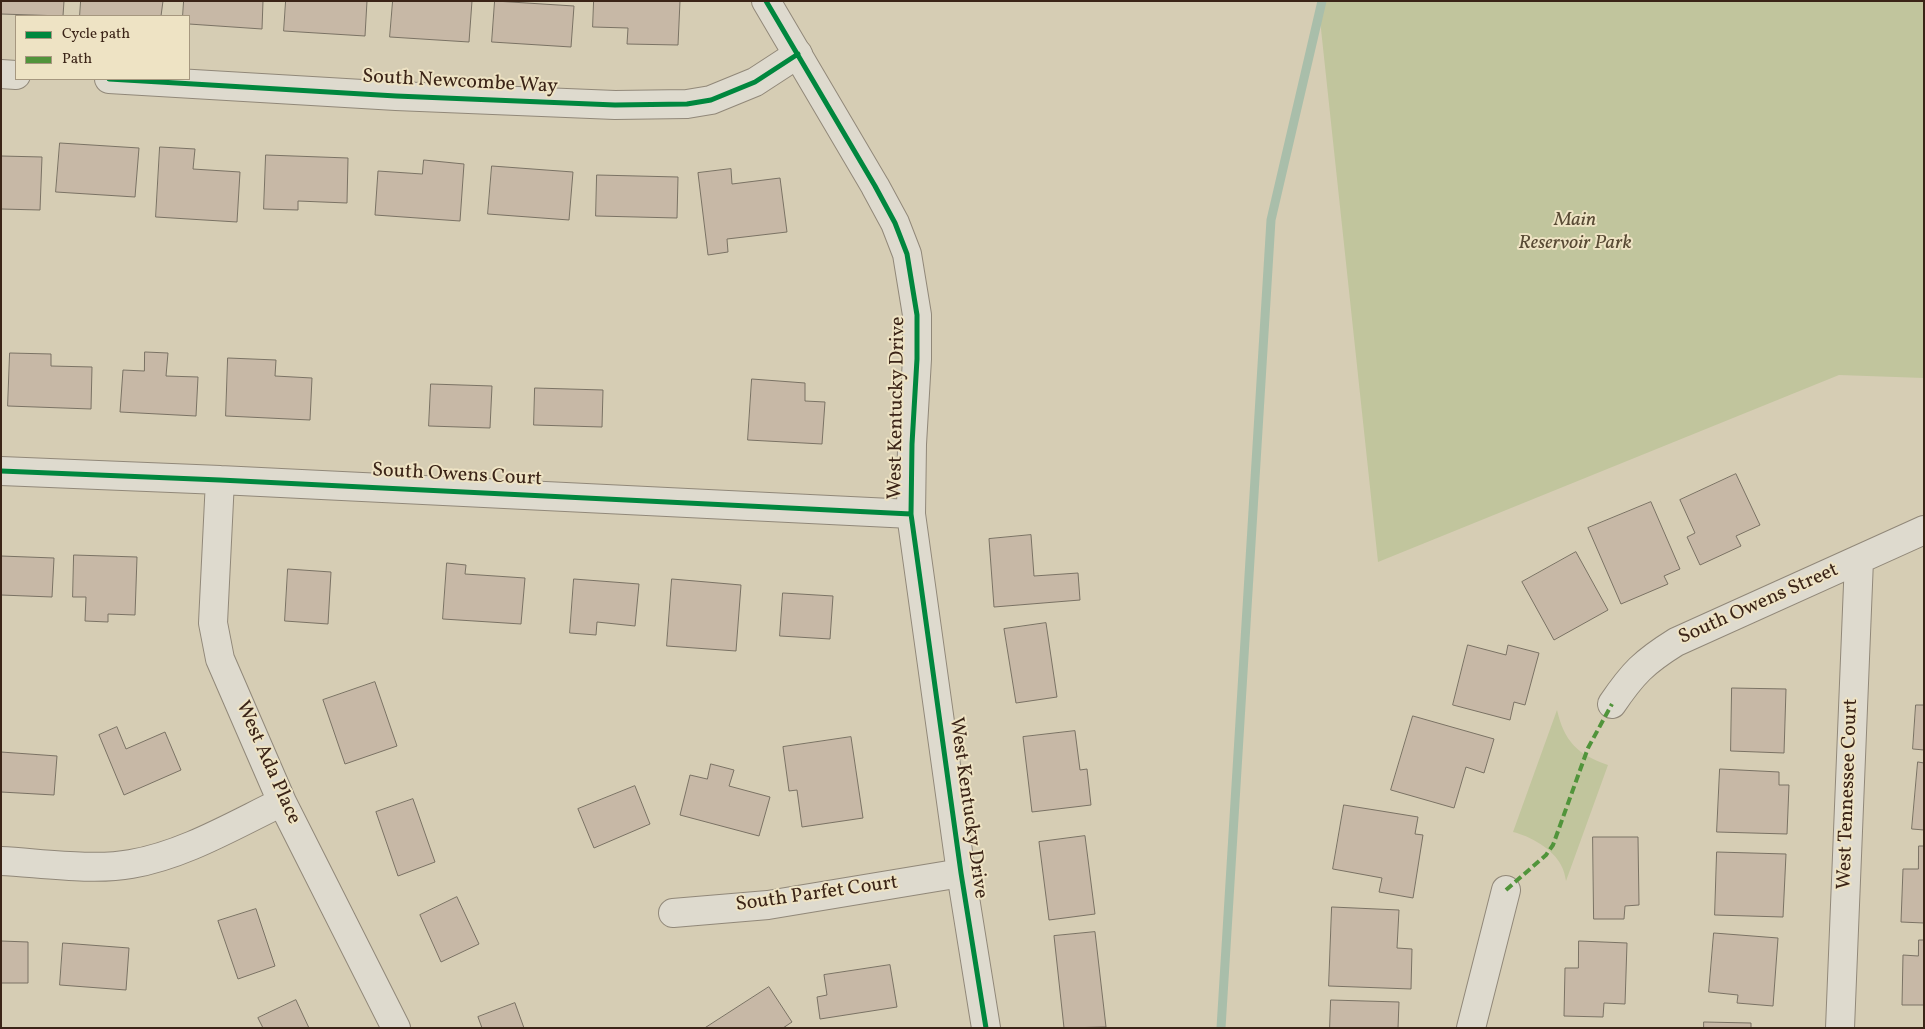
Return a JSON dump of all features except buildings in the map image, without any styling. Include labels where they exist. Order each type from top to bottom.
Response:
[{"type":"street","name":"West Kentucky Drive","points":[[766,1],[875,186],[895,223],[907,254],[917,315],[911,514],[961,873],[986,1028]]},
{"type":"street","name":"South Newcombe Way","points":[[126,80],[396,96],[615,105],[686,104],[711,100],[755,82],[798,54]]},
{"type":"street","points":[[1,74],[15,74]]},
{"type":"street","name":"South Owens Court","points":[[1,471],[911,514]]},
{"type":"street","name":"West Ada Place","points":[[220,480],[213,623],[220,659],[282,802],[396,1028]]},
{"type":"street","name":"South Owens Street","points":[[1612,704],[1643,664],[1676,642],[1924,530]]},
{"type":"street","name":"West Tennessee Court","points":[[1840,1028],[1859,560]]},
{"type":"street","points":[[1,861],[93,866],[130,864],[173,853],[282,802]]},
{"type":"street","name":"South Parfet Court","points":[[674,913],[768,905],[961,873]]},
{"type":"street","points":[[1471,1028],[1506,890]]},
{"type":"green space","name":"Main Reservoir Park","points":[[1318,1],[1924,1],[1924,378],[1839,375],[1378,562]]},
{"type":"green space","points":[[1557,710],[1564,730],[1574,745],[1588,757],[1608,765],[1566,881],[1562,867],[1553,854],[1534,840],[1513,832]]},
{"type":"waterway","points":[[1221,1028],[1271,220],[1322,1]]},
{"type":"marked path","points":[[1506,890],[1546,855],[1553,845],[1588,748],[1612,704]]},
{"type":"cycle path","points":[[766,1],[875,186],[895,223],[907,254],[917,315],[911,514],[961,873],[986,1028]]},
{"type":"cycle path","points":[[126,80],[396,96],[615,105],[687,104],[711,100],[755,82],[798,54]]},
{"type":"cycle path","points":[[1,471],[911,514]]}]
